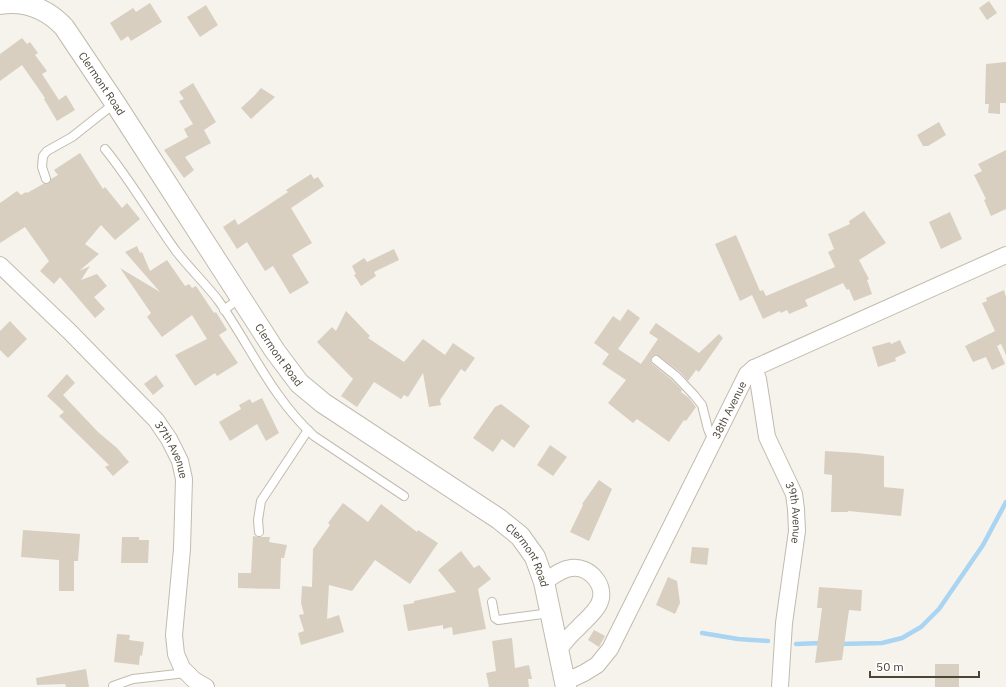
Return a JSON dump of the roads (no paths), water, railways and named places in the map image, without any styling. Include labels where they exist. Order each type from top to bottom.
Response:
[{"type":"street","name":"Clermont Road","points":[[0,4],[11,2],[30,2],[49,13],[64,27],[287,368],[299,383],[310,394],[512,529],[520,536],[535,557],[544,582],[565,684]]},
{"type":"street","name":"38th Avenue","points":[[565,684],[597,665],[610,649],[747,374],[754,368],[1006,255]]},
{"type":"street","name":"37th Avenue","points":[[0,265],[70,332],[156,420],[169,438],[180,461],[184,479],[182,548],[174,635],[176,654],[182,668],[194,680],[206,687]]},
{"type":"street","name":"39th Avenue","points":[[754,368],[758,379],[767,437],[794,494],[796,509],[797,530],[784,623],[780,687]]},
{"type":"street","points":[[544,582],[570,568],[581,568],[587,570],[592,575],[600,588],[600,602],[596,610],[558,650]]},
{"type":"lane","points":[[46,179],[42,167],[43,156],[47,151],[72,137],[115,103]]},
{"type":"lane","points":[[106,149],[125,173],[176,251],[211,291],[262,372],[284,404],[301,424],[314,436],[404,496]]},
{"type":"lane","points":[[224,310],[241,297]]},
{"type":"lane","points":[[656,360],[676,376],[702,405],[708,429],[713,441]]},
{"type":"lane","points":[[259,532],[258,520],[261,501],[308,430]]},
{"type":"lane","points":[[492,602],[495,618],[498,620],[550,613]]},
{"type":"lane","points":[[113,686],[133,679],[187,672]]},
{"type":"waterway","points":[[840,644],[882,643],[902,638],[921,627],[939,609],[983,545],[1006,502]]},
{"type":"waterway","points":[[702,633],[738,639],[768,641]]},
{"type":"waterway","points":[[796,644],[822,643]]}]
